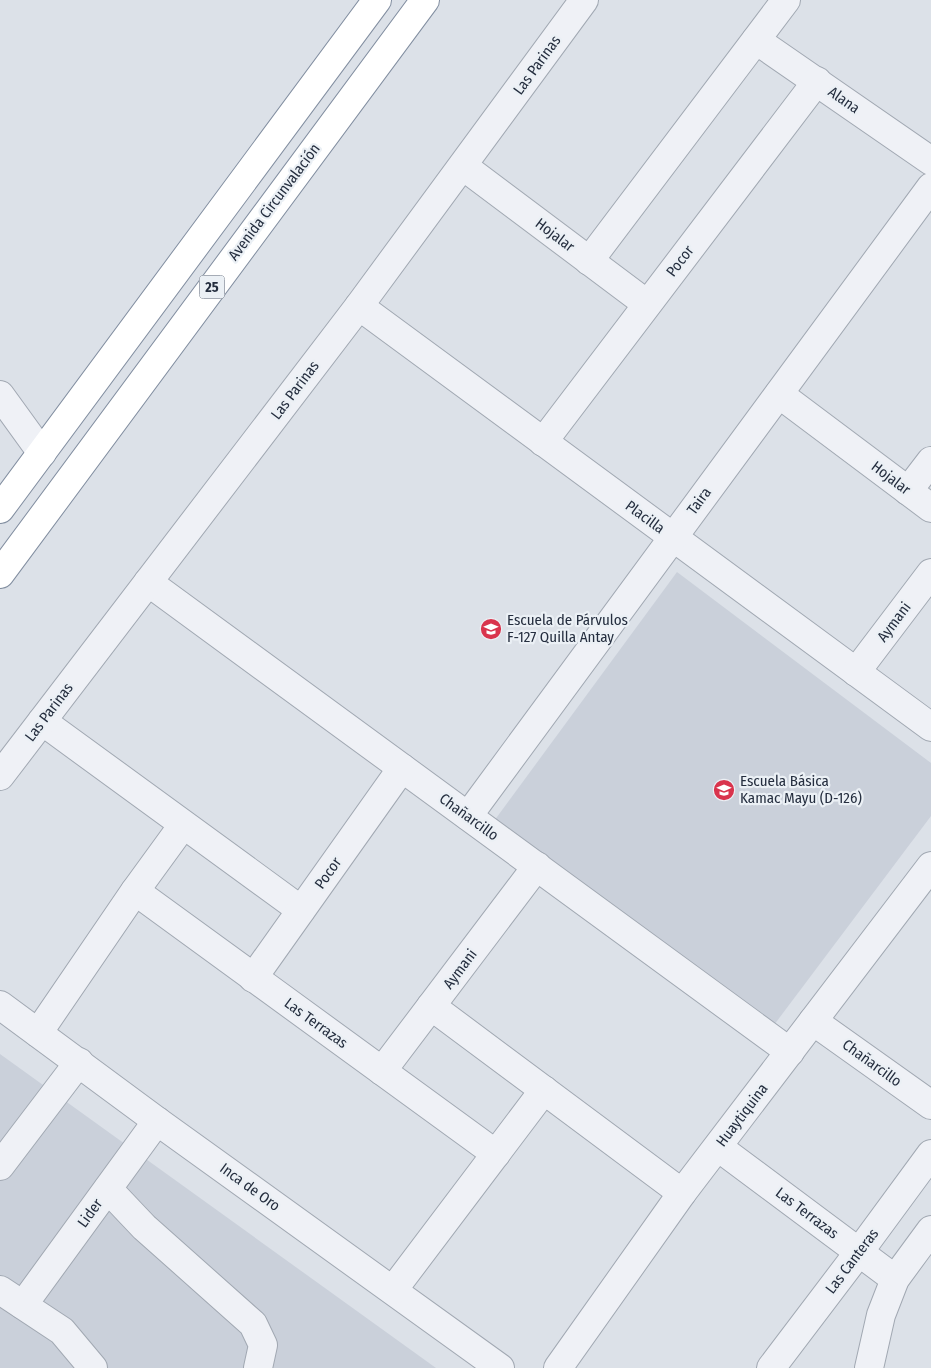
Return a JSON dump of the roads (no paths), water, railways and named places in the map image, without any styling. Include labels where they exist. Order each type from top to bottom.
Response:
[{"type":"highway","name":"25","points":[[0,509],[377,0]]},
{"type":"highway","name":"Avenida Circunvalación","points":[[0,574],[424,0]]},
{"type":"street","name":"Las Parinas","points":[[0,776],[359,306],[584,0]]},
{"type":"street","points":[[589,261],[786,0]]},
{"type":"street","name":"Alana","points":[[756,40],[931,161]]},
{"type":"street","name":"Pocor","points":[[543,442],[817,81]]},
{"type":"street","name":"Hojalar","points":[[463,166],[647,304]]},
{"type":"street","name":"Taira","points":[[468,816],[931,187]]},
{"type":"street","name":"Placilla","points":[[359,306],[931,727]]},
{"type":"street","name":"Hojalar","points":[[779,394],[931,508]]},
{"type":"street","points":[[0,395],[42,453]]},
{"type":"street","points":[[908,491],[931,461]]},
{"type":"street","name":"Aymani","points":[[856,672],[931,573]]},
{"type":"street","name":"Chañarcillo","points":[[148,582],[790,1052]]},
{"type":"street","points":[[42,721],[301,910]]},
{"type":"street","name":"Pocor","points":[[253,978],[402,768]]},
{"type":"street","points":[[38,1033],[135,891],[183,825]]},
{"type":"street","name":"Aymani","points":[[382,1071],[537,866]]},
{"type":"street","name":"Huaytiquina","points":[[558,1368],[682,1193],[931,866]]},
{"type":"street","name":"Las Terrazas","points":[[135,891],[496,1154]]},
{"type":"street","name":"Inca de Oro","points":[[0,1005],[157,1121],[500,1368]]},
{"type":"street","points":[[431,1006],[682,1193]]},
{"type":"street","name":"Chañarcillo","points":[[813,1021],[931,1105]]},
{"type":"street","points":[[0,1166],[79,1062]]},
{"type":"street","points":[[393,1290],[544,1090]]},
{"type":"street","name":"Lider","points":[[23,1305],[157,1121]]},
{"type":"street","name":"Las Terrazas","points":[[718,1147],[895,1279]]},
{"type":"street","name":"Las Canteras","points":[[771,1368],[931,1154]]},
{"type":"street","points":[[108,1189],[144,1227],[253,1324],[263,1345],[258,1368]]},
{"type":"street","points":[[869,1368],[881,1315],[895,1279],[931,1230]]},
{"type":"street","points":[[0,1290],[62,1331],[93,1368]]},
{"type":"place","name":"Escuela de Párvulos F-127 Quilla Antay","points":[[491,629]]},
{"type":"place","name":"Escuela Básica Kamac Mayu (D-126)","points":[[724,790]]}]
